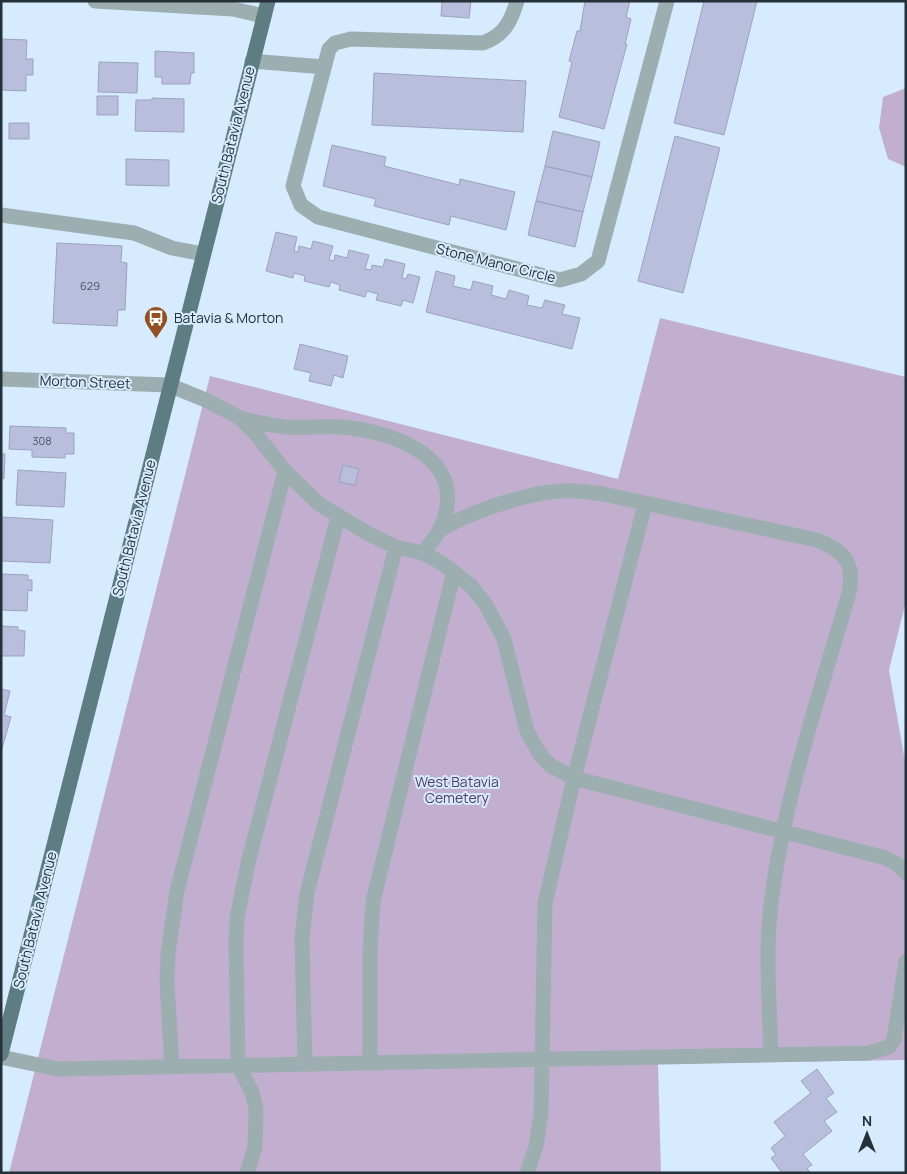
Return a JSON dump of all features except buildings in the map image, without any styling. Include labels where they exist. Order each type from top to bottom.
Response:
[{"type":"main road","name":"South Batavia Avenue","points":[[1,1056],[169,385],[266,9]]},
{"type":"street","points":[[95,1],[233,9],[266,9]]},
{"type":"street","name":"Stone Manor Circle","points":[[517,1],[512,18],[504,31],[495,38],[483,43],[343,40],[329,50],[293,186],[301,205],[318,217],[560,280],[581,274],[598,261],[667,1]]},
{"type":"street","points":[[252,61],[324,67]]},
{"type":"street","points":[[1,214],[134,233],[172,248],[203,254]]},
{"type":"street","name":"Morton Street","points":[[1,379],[169,385],[208,400],[240,418]]},
{"type":"street","points":[[240,418],[271,452],[285,471],[319,504],[338,517],[396,546],[422,554],[454,572],[471,586],[486,605],[501,632],[527,731],[542,757],[551,766],[574,778],[886,858],[897,864],[906,873]]},
{"type":"street","points":[[240,418],[285,427],[342,428],[370,432],[398,440],[422,453],[437,464],[444,476],[448,493],[446,512],[440,530],[422,554]]},
{"type":"street","points":[[172,1066],[168,960],[177,891],[285,471]]},
{"type":"street","points":[[440,530],[456,520],[475,514],[550,492],[575,490],[817,540],[833,546],[846,557],[852,581],[783,832],[769,926],[771,1055]]},
{"type":"street","points":[[527,1173],[536,1146],[541,1114],[544,1059],[543,933],[545,903],[574,778],[645,504]]},
{"type":"street","points":[[247,1173],[255,1146],[256,1109],[252,1092],[238,1065],[236,942],[242,891],[338,517]]},
{"type":"street","points":[[305,1063],[302,939],[307,893],[396,546]]},
{"type":"street","points":[[370,1062],[370,952],[374,901],[454,572]]},
{"type":"street","points":[[1,1056],[58,1068],[868,1053],[889,1047],[897,1029],[906,961]]},
{"type":"green space","points":[[906,88],[906,167],[888,159],[879,128],[883,97]]},
{"type":"green space","name":"West Batavia Cemetery","points":[[660,318],[906,377],[906,601],[889,670],[906,767],[905,1060],[658,1064],[661,1173],[9,1173],[210,376],[618,479]]},
{"type":"place","name":"Batavia & Morton","points":[[156,339]]}]
